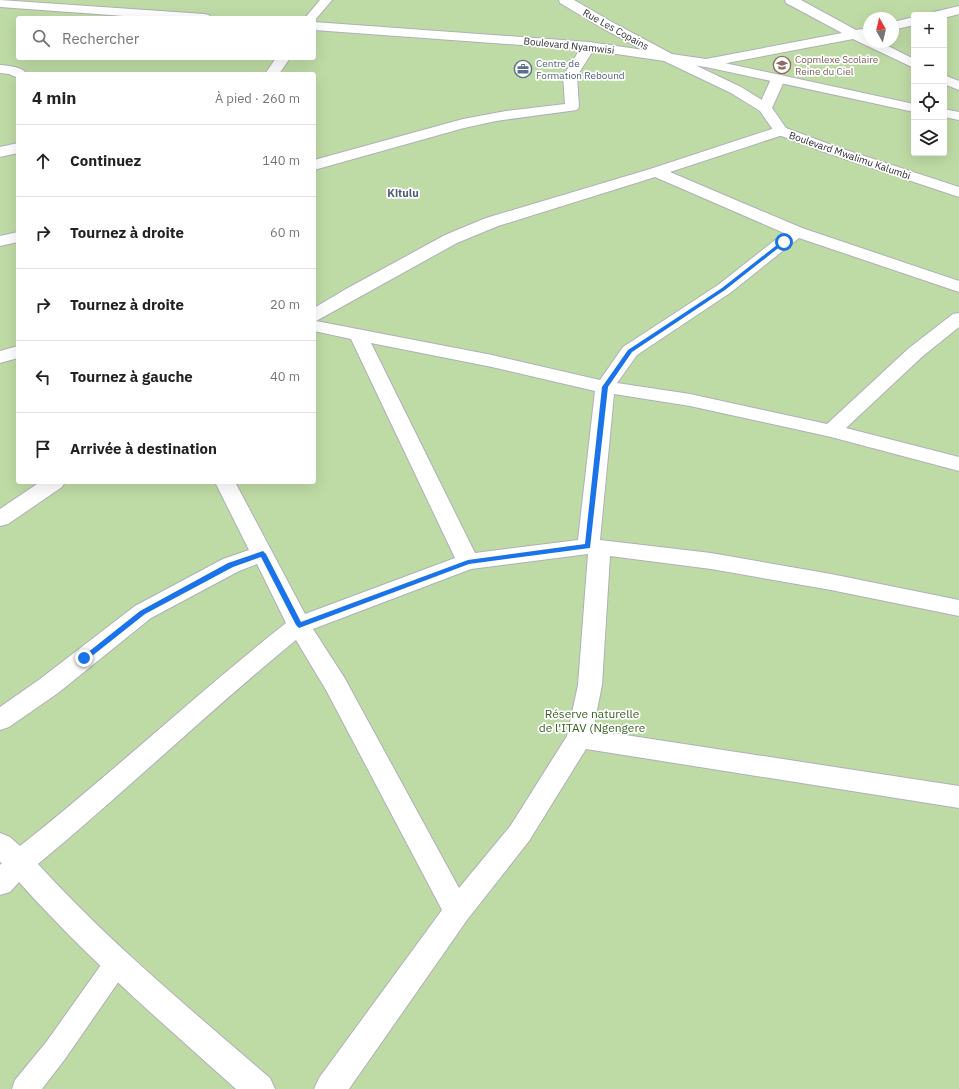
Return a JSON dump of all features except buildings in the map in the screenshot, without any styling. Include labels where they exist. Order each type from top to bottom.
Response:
[{"type":"street","name":"Rue Les Copains","points":[[565,0],[607,25],[667,57]]},
{"type":"street","points":[[790,0],[855,35],[911,63]]},
{"type":"street","points":[[0,3],[177,16]]},
{"type":"street","points":[[947,13],[959,10]]},
{"type":"street","points":[[899,25],[911,22]]},
{"type":"street","name":"Boulevard Nyamwisi","points":[[316,26],[589,46],[706,63],[910,106]]},
{"type":"street","points":[[706,63],[863,33]]},
{"type":"street","points":[[316,165],[351,156],[400,140],[484,119],[572,107],[570,76],[589,46]]},
{"type":"street","name":"Boulevard Mwalimu Kalumbi","points":[[667,57],[736,90],[765,108],[781,131],[832,150],[959,192]]},
{"type":"street","points":[[273,72],[282,60]]},
{"type":"street","points":[[0,69],[12,70],[16,72]]},
{"type":"street","points":[[765,108],[778,79]]},
{"type":"street","points":[[947,80],[959,86]]},
{"type":"street","points":[[947,95],[959,92]]},
{"type":"street","points":[[947,114],[959,116]]},
{"type":"street","points":[[316,315],[451,238],[492,222],[563,199],[656,172],[781,131]]},
{"type":"street","points":[[0,152],[16,148]]},
{"type":"street","points":[[656,172],[796,232],[959,287]]},
{"type":"street","points":[[330,1089],[456,911],[520,833],[579,738],[590,685],[593,547],[605,387],[630,351],[724,289],[796,232]]},
{"type":"street","points":[[0,241],[16,237]]},
{"type":"street","points":[[831,431],[916,352],[959,318]]},
{"type":"street","points":[[316,326],[492,361],[605,387],[690,400],[831,431],[959,464]]},
{"type":"street","points":[[358,335],[468,562]]},
{"type":"street","points":[[0,357],[16,353]]},
{"type":"street","points":[[0,519],[52,484]]},
{"type":"street","points":[[226,484],[299,625],[335,684],[456,911]]},
{"type":"street","points":[[0,883],[10,854],[81,813],[243,670],[299,625],[468,562],[593,547],[711,561],[831,582],[959,608]]},
{"type":"street","points":[[0,720],[49,686],[143,612],[231,565],[263,554]]},
{"type":"street","points":[[579,738],[959,797]]},
{"type":"street","points":[[10,854],[53,900],[117,963],[259,1089]]},
{"type":"lane","points":[[313,16],[326,0]]},
{"type":"lane","points":[[25,1089],[56,1050],[117,963]]},
{"type":"green space","name":"Réserve naturelle de l'ITAV (Ngengere","points":[[0,0],[959,0],[959,1089],[0,1089]]},
{"type":"place","name":"Copmlexe Scolaire Reine du Ciel","points":[[782,65]]},
{"type":"place","name":"Centre de Formation Rebound","points":[[523,69]]},
{"type":"district","name":"Kitulu","points":[[403,193]]},
{"type":"route","points":[[84,658],[143,612],[231,565],[263,554],[299,625],[468,562],[588,546],[599,431],[605,387],[630,351],[724,289],[784,242]]}]
